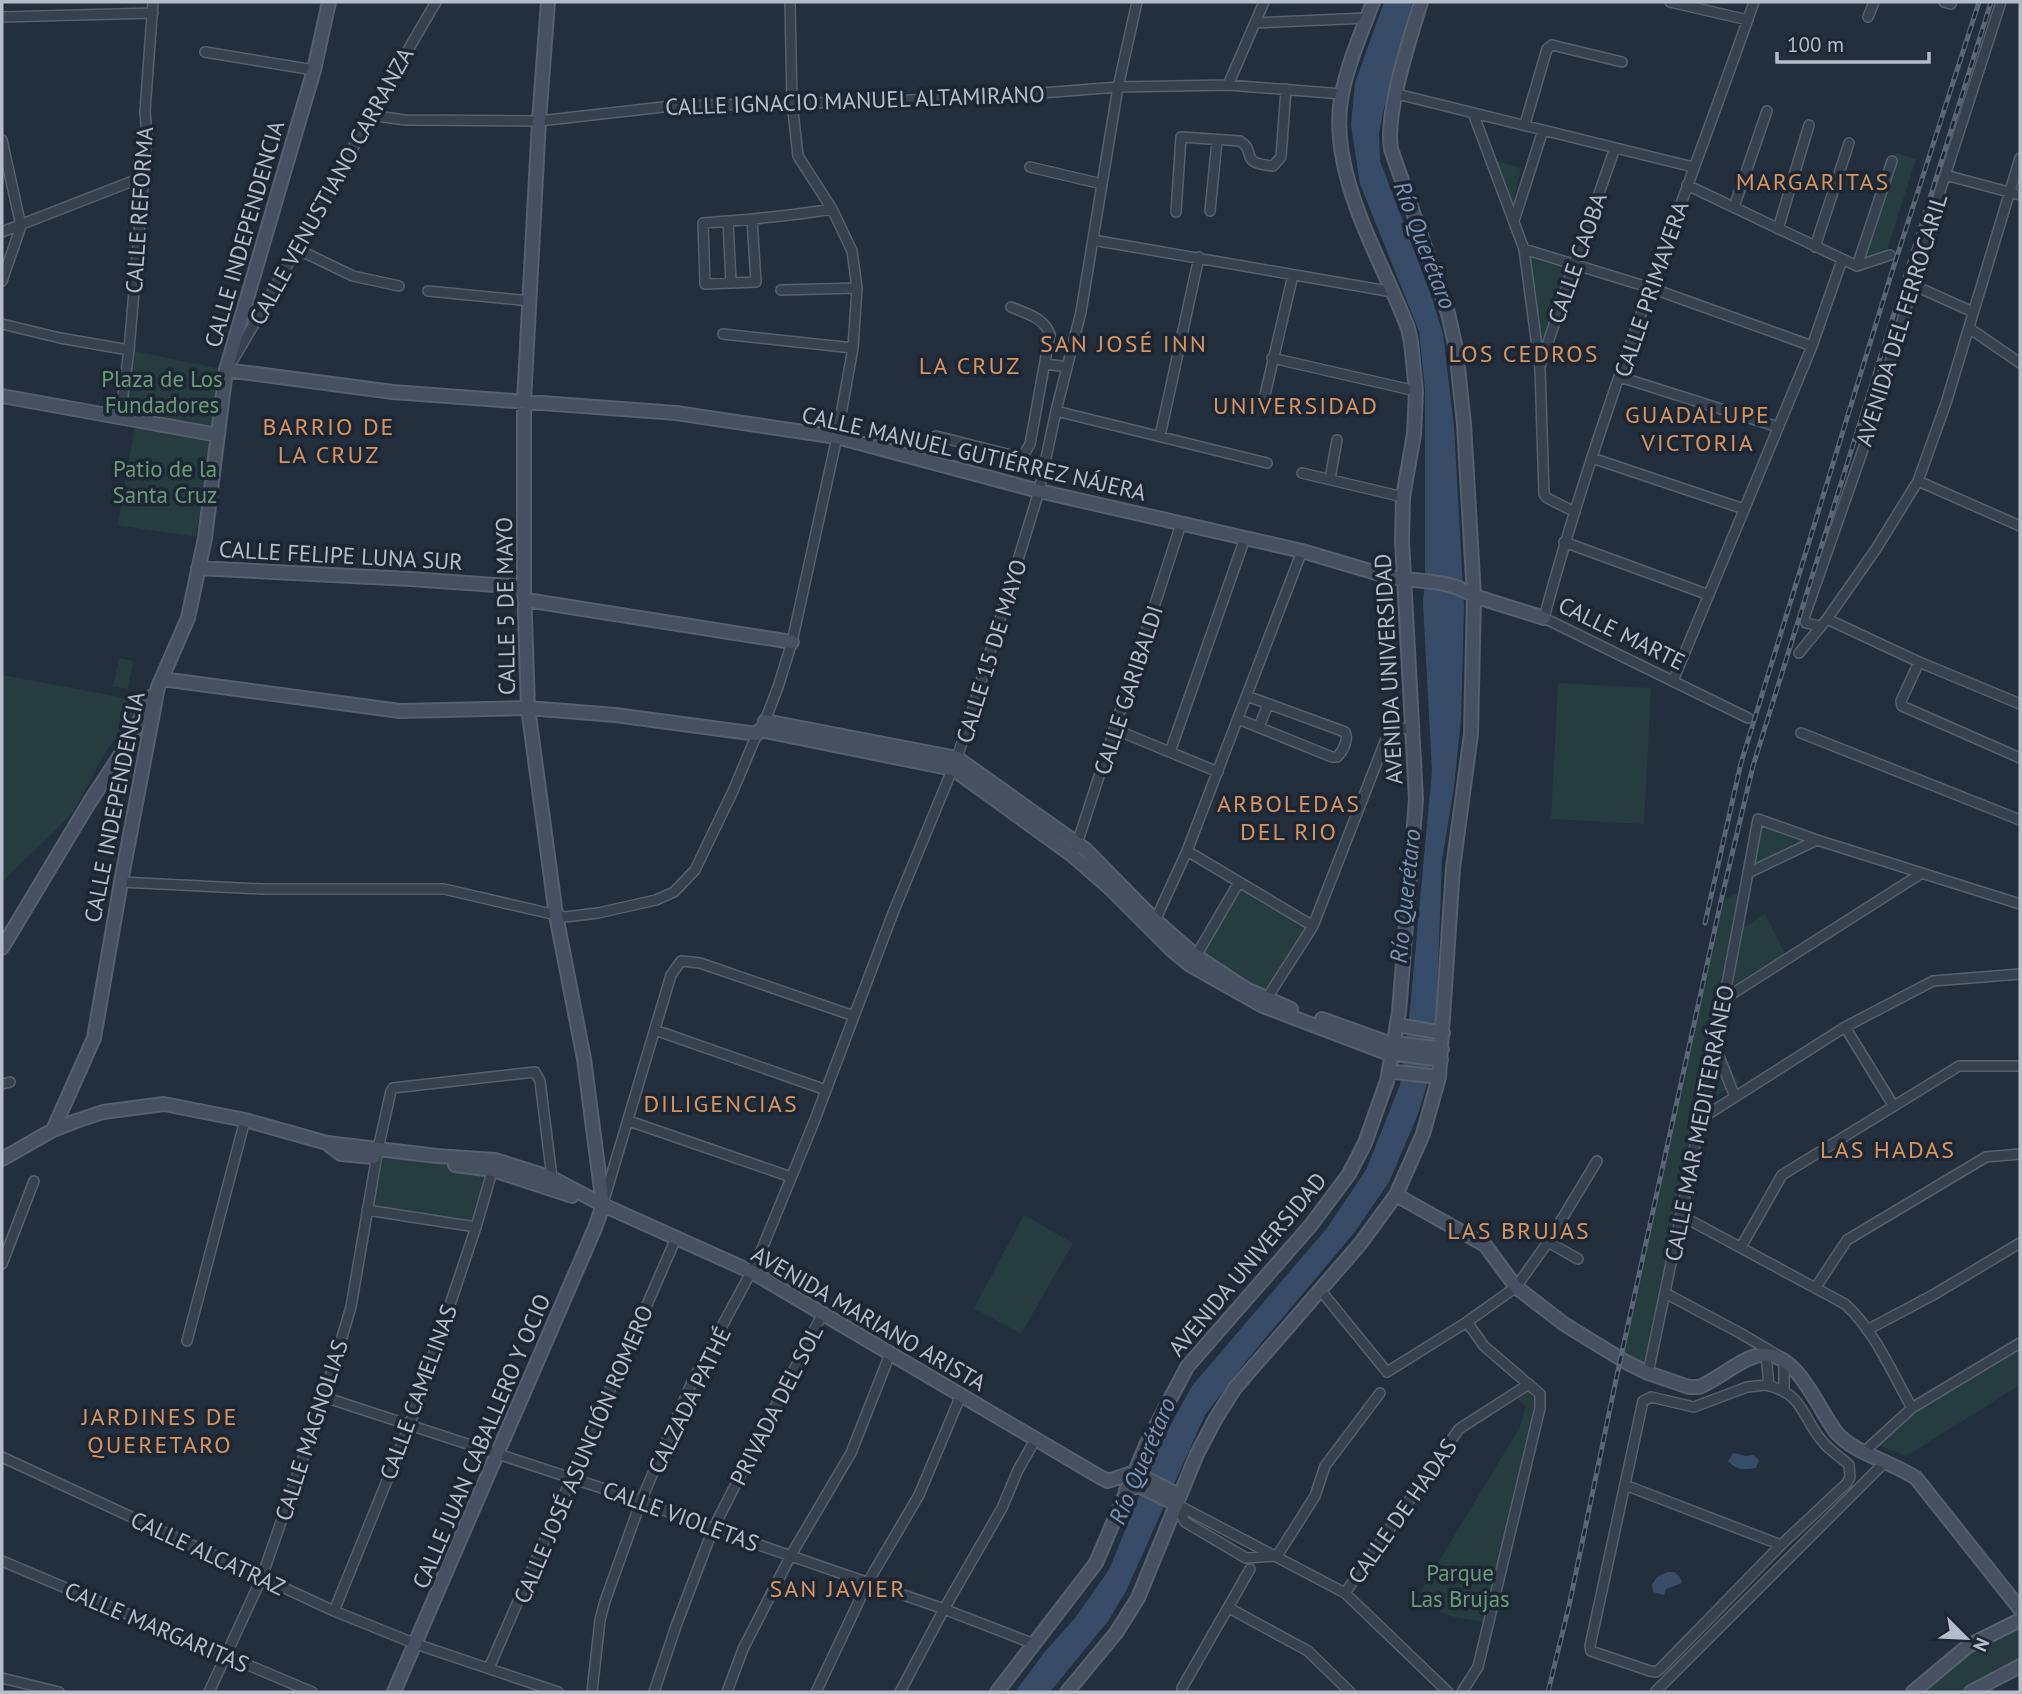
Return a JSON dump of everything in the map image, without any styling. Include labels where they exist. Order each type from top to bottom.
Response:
[{"type":"street","name":"CALLE REFORMA","points":[[120,418],[129,350],[147,138],[145,111],[153,2]]},
{"type":"street","name":"CALLE INDEPENDENCIA","points":[[53,1130],[94,1038],[160,683],[188,618],[198,568],[226,370],[314,70],[329,2]]},
{"type":"street","name":"CALLE VENUSTIANO CARRANZA","points":[[226,370],[436,2]]},
{"type":"street","name":"CALLE 5 DE MAYO","points":[[548,2],[524,401],[528,708],[556,915],[584,1059],[603,1205]]},
{"type":"street","points":[[121,882],[263,889],[444,889],[565,917],[635,906],[674,891],[695,870],[761,728],[792,642],[837,437],[853,348],[857,288],[852,251],[832,209],[799,156],[792,102],[790,2]]},
{"type":"street","name":"CALLE 15 DE MAYO","points":[[752,1272],[955,764],[1040,491],[1056,411],[1081,312],[1118,88],[1137,2]]},
{"type":"street","points":[[1228,85],[1264,2]]},
{"type":"street","name":"AVENIDA UNIVERSIDAD","points":[[997,1692],[1096,1563],[1124,1496],[1140,1478],[1147,1443],[1187,1367],[1294,1246],[1349,1174],[1395,1072],[1401,1025],[1416,799],[1402,540],[1403,497],[1414,434],[1416,391],[1411,342],[1348,186],[1339,123],[1342,94],[1373,2]]},
{"type":"street","points":[[1067,1692],[1116,1633],[1138,1598],[1174,1495],[1235,1388],[1360,1244],[1396,1195],[1423,1134],[1438,1054],[1453,868],[1471,734],[1464,424],[1456,349],[1448,313],[1391,149],[1391,122],[1421,2]]},
{"type":"street","points":[[1670,2],[1748,20]]},
{"type":"street","name":"CALLE PRIMAVERA","points":[[1544,618],[1564,542],[1592,458],[1693,167],[1754,2]]},
{"type":"street","points":[[1868,17],[1874,2]]},
{"type":"street","name":"AVENIDA DEL FERROCARIL","points":[[1823,622],[1806,623],[1804,618],[1873,421],[1945,175],[2001,2]]},
{"type":"street","points":[[2,17],[153,13]]},
{"type":"street","points":[[1255,23],[1367,18]]},
{"type":"street","points":[[1525,124],[1547,49],[1552,45],[1622,62]]},
{"type":"street","points":[[205,51],[314,70]]},
{"type":"street","name":"CALLE IGNACIO MANUEL ALTAMIRANO","points":[[369,116],[405,120],[539,121],[672,106],[992,97],[1118,88],[1228,85],[1342,94]]},
{"type":"street","points":[[1176,212],[1181,137],[1240,141],[1245,143],[1249,159],[1253,163],[1273,166],[1281,157],[1286,89]]},
{"type":"street","points":[[1397,94],[1693,167]]},
{"type":"street","points":[[1734,208],[1767,111]]},
{"type":"street","points":[[1473,113],[1524,249],[1540,369],[1544,494],[1575,512]]},
{"type":"street","points":[[1778,229],[1809,125]]},
{"type":"street","points":[[1514,221],[1543,130]]},
{"type":"street","points":[[2,140],[21,226],[2,281]]},
{"type":"street","points":[[1210,211],[1217,141]]},
{"type":"street","points":[[1815,247],[1849,143]]},
{"type":"street","name":"CALLE CAOBA","points":[[1540,369],[1615,148]]},
{"type":"street","points":[[1799,653],[1876,548],[1918,481],[2015,193],[2020,158]]},
{"type":"street","points":[[1687,185],[1857,266],[1892,161]]},
{"type":"street","points":[[1030,167],[1102,184]]},
{"type":"street","points":[[1945,175],[2015,193]]},
{"type":"street","points":[[2,232],[143,177]]},
{"type":"street","points":[[752,219],[756,282],[705,284],[703,223],[832,209]]},
{"type":"street","points":[[728,221],[731,283]]},
{"type":"street","points":[[1093,240],[1392,292]]},
{"type":"street","points":[[297,249],[353,276],[399,286]]},
{"type":"street","points":[[1524,249],[1651,288],[1811,346]]},
{"type":"street","name":"AVENIDA DEL FERROCARIL","points":[[1857,266],[1890,255]]},
{"type":"street","points":[[1160,436],[1199,257]]},
{"type":"street","points":[[1673,681],[1811,346],[1842,260]]},
{"type":"street","points":[[1264,399],[1293,275]]},
{"type":"street","points":[[1913,285],[1973,312]]},
{"type":"street","points":[[781,290],[857,288]]},
{"type":"street","points":[[428,291],[531,301]]},
{"type":"street","points":[[936,436],[1010,455],[1023,456],[1030,444],[1050,334],[1046,324],[1011,307]]},
{"type":"street","points":[[2,324],[129,350]]},
{"type":"street","points":[[1969,328],[2020,363]]},
{"type":"street","points":[[723,334],[853,348]]},
{"type":"street","points":[[1272,358],[1416,391]]},
{"type":"street","points":[[1046,363],[1067,367]]},
{"type":"street","name":"CALLE MANUEL GUTIÉRREZ NÁJERA","points":[[226,370],[393,392],[676,413],[837,437],[1040,491],[1302,551],[1404,580],[1423,579],[1469,593]]},
{"type":"street","points":[[1620,377],[1778,427]]},
{"type":"street","points":[[2,396],[218,435]]},
{"type":"street","points":[[1056,411],[1267,463]]},
{"type":"street","points":[[1329,479],[1337,440]]},
{"type":"street","points":[[1592,458],[1744,509]]},
{"type":"street","points":[[1302,473],[1403,497]]},
{"type":"street","points":[[1918,481],[2020,526]]},
{"type":"street","name":"CALLE GARIBALDI","points":[[1075,850],[1181,524]]},
{"type":"street","points":[[1170,752],[1245,538]]},
{"type":"street","points":[[1564,542],[1709,595]]},
{"type":"street","points":[[1153,925],[1187,851],[1213,770],[1238,719],[1302,551]]},
{"type":"street","name":"CALLE FELIPE LUNA SUR","points":[[198,568],[410,579],[525,594],[792,642]]},
{"type":"street","name":"CALLE MARTE","points":[[1469,593],[1544,618],[1748,718]]},
{"type":"street","points":[[1823,622],[2020,704]]},
{"type":"street","points":[[1919,662],[1901,701],[1902,706],[2020,758]]},
{"type":"street","points":[[2,948],[127,745],[160,683],[400,711],[528,708],[761,728],[955,764],[1075,850],[1112,890],[1153,925],[1265,1002]]},
{"type":"street","points":[[1238,719],[1332,757],[1341,753],[1346,740],[1345,732],[1247,696]]},
{"type":"street","points":[[1259,727],[1268,704]]},
{"type":"street","points":[[1265,1002],[1313,926],[1388,734],[1401,728],[1414,731]]},
{"type":"street","points":[[1114,730],[1213,770]]},
{"type":"street","points":[[1801,733],[2020,820]]},
{"type":"street","name":"CALLE MAR MEDITERRÁNEO","points":[[1648,1373],[1702,1118],[1758,819],[2020,904]]},
{"type":"street","points":[[1748,873],[1816,840]]},
{"type":"street","points":[[1187,851],[1313,926]]},
{"type":"street","points":[[1724,999],[1922,873]]},
{"type":"street","points":[[1196,956],[1239,882]]},
{"type":"street","points":[[1153,925],[1190,965],[1265,1002],[1396,1049],[1438,1054]]},
{"type":"street","points":[[603,1205],[671,975],[681,961],[700,963],[854,1016]]},
{"type":"street","points":[[1702,1118],[1845,1027],[1933,981],[2020,974]]},
{"type":"street","points":[[1401,1025],[1439,1032]]},
{"type":"street","points":[[1845,1027],[1894,1105]]},
{"type":"street","points":[[655,1030],[826,1090]]},
{"type":"street","points":[[1714,1044],[1735,1097]]},
{"type":"street","points":[[1741,1247],[1782,1175],[1959,1066],[2020,1066]]},
{"type":"street","name":"CALLE MAGNOLIAS","points":[[209,1692],[262,1577],[324,1397],[351,1307],[388,1095],[394,1088],[536,1072],[540,1081],[552,1178]]},
{"type":"street","points":[[1395,1072],[1434,1076]]},
{"type":"street","points":[[2,1160],[53,1130],[103,1112],[164,1104],[245,1120],[327,1143],[377,1153],[494,1165],[552,1178],[603,1205]]},
{"type":"street","points":[[187,1340],[245,1120]]},
{"type":"street","points":[[629,1121],[791,1177]]},
{"type":"street","points":[[1816,1287],[1847,1240],[1986,1157],[2020,1154]]},
{"type":"street","points":[[1321,1291],[1387,1372],[1467,1322],[1516,1287],[1548,1242],[1597,1161]]},
{"type":"street","points":[[494,1165],[603,1205]]},
{"type":"street","name":"CALLE CAMELINAS","points":[[334,1611],[410,1424],[494,1165]]},
{"type":"street","points":[[2,1264],[34,1181]]},
{"type":"street","points":[[1396,1195],[1485,1245],[1516,1287],[1564,1324],[1626,1363],[1648,1373],[1682,1385],[1699,1387],[1759,1355],[1784,1359]]},
{"type":"street","name":"AVENIDA MARIANO ARISTA","points":[[603,1205],[752,1272],[1108,1481],[1114,1494],[1124,1496]]},
{"type":"street","name":"CALLE JUAN CABALLERO Y OCIO","points":[[394,1692],[603,1205]]},
{"type":"street","points":[[367,1210],[476,1227]]},
{"type":"street","points":[[1682,1216],[1845,1304],[1867,1330],[1912,1408]]},
{"type":"street","name":"CALLE JOSÉ ASUNCIÓN ROMERO","points":[[489,1668],[676,1238]]},
{"type":"street","points":[[1548,1242],[1578,1259]]},
{"type":"street","points":[[1867,1330],[1933,1295],[2020,1243]]},
{"type":"street","name":"CALZADA PATHÉ","points":[[593,1692],[600,1620],[641,1501],[692,1382],[752,1272]]},
{"type":"street","points":[[1665,1293],[1740,1332],[1784,1359],[1801,1377],[1836,1432],[1848,1443],[1916,1478],[2020,1609]]},
{"type":"street","name":"PRIVADA DEL SOL","points":[[654,1692],[713,1529],[822,1312]]},
{"type":"street","points":[[1462,1692],[1478,1667],[1540,1408],[1540,1394],[1484,1346],[1467,1322]]},
{"type":"street","points":[[1865,1451],[1912,1408],[2020,1343]]},
{"type":"street","points":[[727,1692],[743,1649],[791,1555],[851,1453],[890,1354]]},
{"type":"street","points":[[1766,1355],[1769,1386]]},
{"type":"street","points":[[1784,1359],[1784,1391]]},
{"type":"street","name":"CALLE DE HADAS","points":[[1345,1593],[1459,1429],[1529,1384]]},
{"type":"street","points":[[1769,1386],[1784,1391],[1795,1399],[1822,1441],[1849,1465],[1851,1470],[1843,1489],[1781,1545],[1656,1672],[1591,1651],[1642,1404],[1651,1397],[1694,1407],[1747,1387],[1769,1386]]},
{"type":"street","points":[[1278,1556],[1315,1496],[1325,1466],[1380,1393]]},
{"type":"street","points":[[816,1692],[868,1583],[919,1495],[961,1395]]},
{"type":"street","name":"CALLE VIOLETAS","points":[[324,1397],[574,1477],[713,1529],[944,1609],[1034,1644]]},
{"type":"street","points":[[900,1692],[1002,1508],[1018,1470],[1035,1440]]},
{"type":"street","name":"CALLE ALCATRAZ","points":[[2,1457],[334,1611],[416,1644],[558,1692]]},
{"type":"street","points":[[1656,1691],[1886,1461]]},
{"type":"street","points":[[1108,1481],[1140,1478],[1345,1593],[1448,1692]]},
{"type":"street","points":[[1625,1485],[1781,1545]]},
{"type":"street","points":[[1174,1495],[1185,1522],[1246,1558],[1278,1556]]},
{"type":"street","name":"CALLE MARGARITAS","points":[[2,1561],[312,1692]]},
{"type":"street","points":[[1182,1692],[1250,1569]]},
{"type":"street","points":[[1229,1608],[1308,1651],[1350,1692]]},
{"type":"street","points":[[1914,1691],[1968,1646],[2020,1620]]},
{"type":"street","points":[[1971,1692],[2020,1666]]},
{"type":"street","points":[[2,1678],[59,1692]]},
{"type":"green space","points":[[1896,153],[1916,159],[1887,250],[1862,261]]},
{"type":"green space","points":[[1497,161],[1521,168],[1512,210]]},
{"type":"green space","points":[[1529,254],[1569,266],[1541,361]]},
{"type":"green space","name":"Plaza de Los Fundadores","points":[[129,350],[226,370],[218,435],[120,418]]},
{"type":"green space","name":"Patio de la Santa Cruz","points":[[135,425],[212,438],[196,537],[118,525]]},
{"type":"green space","points":[[119,658],[133,661],[128,689],[113,686]]},
{"type":"green space","points":[[2,675],[141,701],[128,724],[106,751],[73,813],[2,882]]},
{"type":"green space","points":[[1558,683],[1651,688],[1644,824],[1551,819]]},
{"type":"green space","points":[[1758,821],[1814,841],[1748,873]]},
{"type":"green space","points":[[1241,889],[1307,928],[1265,992],[1248,985],[1202,955]]},
{"type":"green space","points":[[1746,889],[1738,931],[1765,914],[1785,954],[1725,990],[1648,1373],[1623,1353],[1624,1345],[1721,901]]},
{"type":"green space","points":[[1717,1041],[1739,1083],[1707,1101]]},
{"type":"green space","points":[[377,1157],[493,1170],[476,1227],[367,1210]]},
{"type":"green space","points":[[1024,1215],[1073,1243],[1021,1334],[974,1308]]},
{"type":"green space","points":[[2020,1347],[2020,1385],[1906,1456],[1879,1445],[1914,1412]]},
{"type":"green space","name":"Parque Las Brujas","points":[[1524,1383],[1539,1394],[1484,1622],[1450,1616],[1423,1603],[1421,1591],[1520,1427],[1526,1406],[1510,1393]]},
{"type":"green space","points":[[2020,1627],[2020,1660],[1960,1692],[1923,1692],[1971,1651]]},
{"type":"water","points":[[1384,2],[1412,2],[1384,108],[1379,133],[1380,161],[1443,334],[1454,426],[1464,606],[1461,719],[1454,787],[1442,860],[1436,1022],[1427,1084],[1418,1114],[1389,1182],[1354,1233],[1247,1360],[1205,1415],[1126,1591],[1108,1621],[1050,1692],[1015,1692],[1043,1654],[1075,1618],[1109,1570],[1160,1444],[1192,1386],[1327,1228],[1366,1170],[1400,1085],[1409,1020],[1432,771],[1423,602],[1425,389],[1419,331],[1360,184],[1351,125],[1355,83]]},
{"type":"water","points":[[1733,1453],[1753,1455],[1759,1460],[1756,1468],[1737,1468],[1728,1461]]},
{"type":"water","points":[[1674,1572],[1682,1583],[1666,1589],[1664,1595],[1653,1592],[1652,1585],[1657,1577]]},
{"type":"railway","points":[[1705,923],[1741,763],[1891,275],[1979,2]]},
{"type":"railway","points":[[1548,1692],[1753,766],[1991,2]]},
{"type":"district","name":"MARGARITAS","points":[[1813,181]]},
{"type":"district","name":"SAN JOSÉ INN","points":[[1124,343]]},
{"type":"district","name":"LOS CEDROS","points":[[1524,353]]},
{"type":"district","name":"LA CRUZ","points":[[970,365]]},
{"type":"district","name":"UNIVERSIDAD","points":[[1296,405]]},
{"type":"district","name":"GUADALUPE VICTORIA","points":[[1698,428]]},
{"type":"district","name":"BARRIO DE LA CRUZ","points":[[329,440]]},
{"type":"district","name":"ARBOLEDAS DEL RIO","points":[[1289,817]]},
{"type":"district","name":"DILIGENCIAS","points":[[721,1103]]},
{"type":"district","name":"LAS HADAS","points":[[1888,1149]]},
{"type":"district","name":"LAS BRUJAS","points":[[1519,1230]]},
{"type":"district","name":"JARDINES DE QUERETARO","points":[[160,1430]]},
{"type":"district","name":"SAN JAVIER","points":[[838,1588]]},
{"type":"water label","name":"Río Querétaro","points":[[1425,245]]},
{"type":"water label","name":"Río Querétaro","points":[[1405,896]]},
{"type":"water label","name":"Río Querétaro","points":[[1142,1461]]}]
